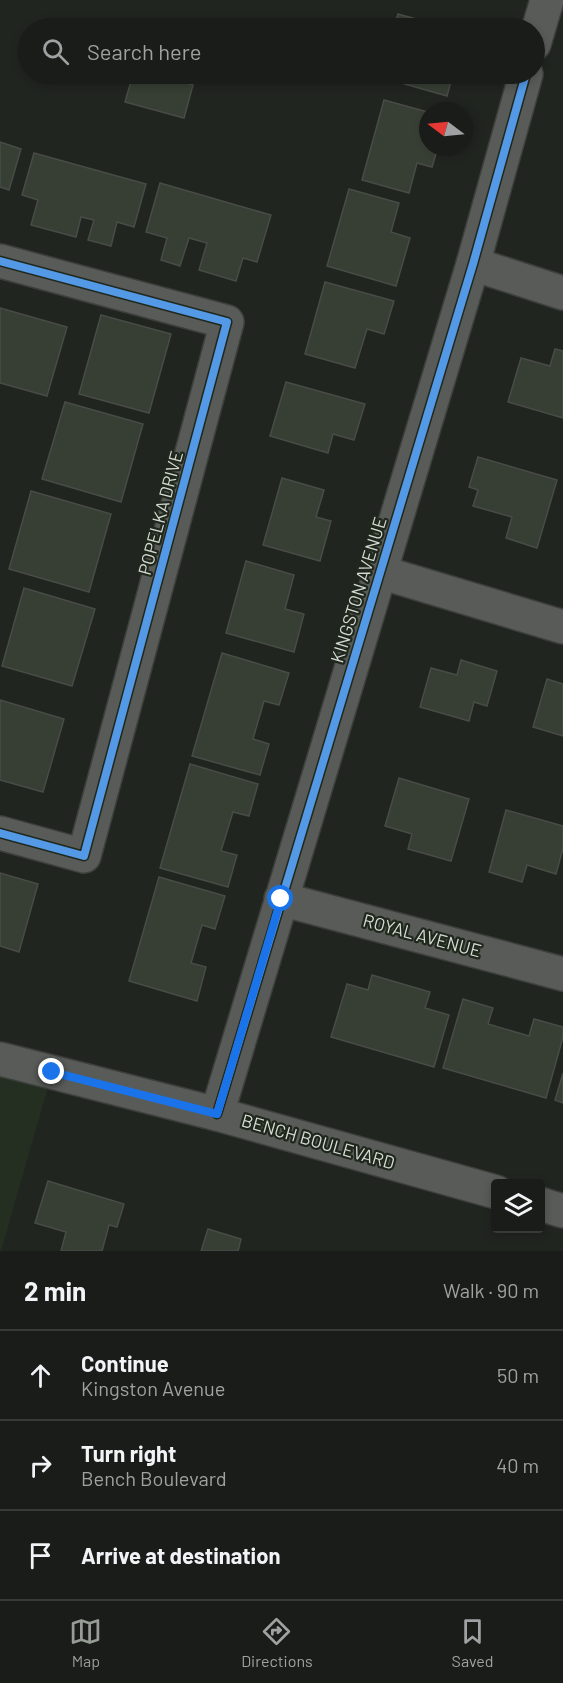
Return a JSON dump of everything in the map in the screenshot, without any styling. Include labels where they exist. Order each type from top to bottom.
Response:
[{"type":"street","points":[[542,18],[547,0]]},
{"type":"street","name":"KINGSTON AVENUE","points":[[217,1114],[473,264],[523,84]]},
{"type":"street","name":"POPELKA DRIVE","points":[[0,261],[228,322],[84,856],[0,833]]},
{"type":"street","points":[[473,264],[563,293]]},
{"type":"street","points":[[380,572],[563,627]]},
{"type":"street","name":"ROYAL AVENUE","points":[[281,899],[563,974]]},
{"type":"street","name":"BENCH BOULEVARD","points":[[0,1059],[217,1114],[491,1191]]},
{"type":"street","points":[[545,1206],[563,1211]]},
{"type":"shaded area","points":[[0,1059],[52,1073],[1,1251],[0,1251]]},
{"type":"building","points":[[398,14],[413,18],[397,18]]},
{"type":"building","points":[[130,84],[193,85],[184,118],[125,102]]},
{"type":"building","points":[[405,84],[450,84],[447,96]]},
{"type":"building","points":[[384,100],[419,110],[419,156],[435,156],[432,167],[417,163],[409,193],[362,180]]},
{"type":"building","points":[[0,142],[21,149],[9,190],[0,187]]},
{"type":"building","points":[[34,153],[146,184],[134,227],[117,222],[111,246],[88,240],[94,220],[81,217],[76,237],[31,225],[38,200],[22,195]]},
{"type":"building","points":[[160,183],[271,215],[257,262],[243,258],[236,281],[199,270],[207,243],[189,238],[180,266],[161,260],[167,238],[146,232]]},
{"type":"building","points":[[349,189],[399,203],[391,232],[410,238],[396,286],[327,266]]},
{"type":"building","points":[[325,282],[394,301],[384,334],[367,329],[355,368],[305,354]]},
{"type":"building","points":[[0,308],[67,327],[47,396],[0,383]]},
{"type":"building","points":[[101,315],[171,334],[149,413],[79,394]]},
{"type":"building","points":[[555,349],[563,351],[563,418],[508,402],[521,358],[550,366]]},
{"type":"building","points":[[286,382],[365,404],[354,440],[333,434],[328,453],[270,436]]},
{"type":"building","points":[[65,402],[143,424],[121,502],[42,479]]},
{"type":"building","points":[[478,457],[557,480],[537,548],[506,538],[512,517],[473,506],[478,490],[469,487]]},
{"type":"building","points":[[282,478],[324,490],[316,517],[331,521],[320,561],[263,545]]},
{"type":"building","points":[[31,491],[111,514],[89,592],[9,569]]},
{"type":"building","points":[[246,561],[294,575],[285,609],[304,614],[294,652],[226,633]]},
{"type":"building","points":[[24,588],[95,609],[72,686],[2,666]]},
{"type":"building","points":[[222,653],[289,673],[279,705],[264,701],[253,739],[269,744],[260,775],[192,756]]},
{"type":"building","points":[[461,660],[497,671],[487,706],[474,702],[469,721],[420,707],[431,668],[457,675]]},
{"type":"building","points":[[547,679],[563,684],[563,736],[533,727]]},
{"type":"building","points":[[0,700],[64,719],[43,792],[0,780]]},
{"type":"building","points":[[190,764],[258,784],[249,816],[233,812],[221,851],[237,855],[228,887],[160,868]]},
{"type":"building","points":[[399,778],[469,799],[451,861],[408,849],[412,834],[385,826]]},
{"type":"building","points":[[506,810],[563,826],[563,848],[556,874],[527,865],[522,882],[489,872]]},
{"type":"building","points":[[0,873],[38,884],[19,952],[0,946]]},
{"type":"building","points":[[159,877],[225,896],[215,929],[202,925],[191,963],[206,967],[197,1001],[129,981]]},
{"type":"building","points":[[372,975],[430,992],[425,1008],[449,1015],[434,1067],[331,1037],[347,984],[368,990]]},
{"type":"building","points":[[463,999],[493,1008],[488,1024],[529,1036],[534,1019],[563,1027],[563,1037],[546,1098],[443,1068]]},
{"type":"building","points":[[563,1073],[563,1103],[555,1100]]},
{"type":"building","points":[[48,1181],[124,1204],[117,1227],[109,1225],[102,1251],[61,1251],[66,1232],[35,1223]]},
{"type":"building","points":[[208,1229],[241,1239],[238,1251],[201,1251]]},
{"type":"cycle path","points":[[217,1114],[473,264],[523,84]]},
{"type":"cycle path","points":[[0,261],[227,322],[84,856],[0,833]]},
{"type":"route","points":[[52,1072],[217,1114],[281,899]]}]
